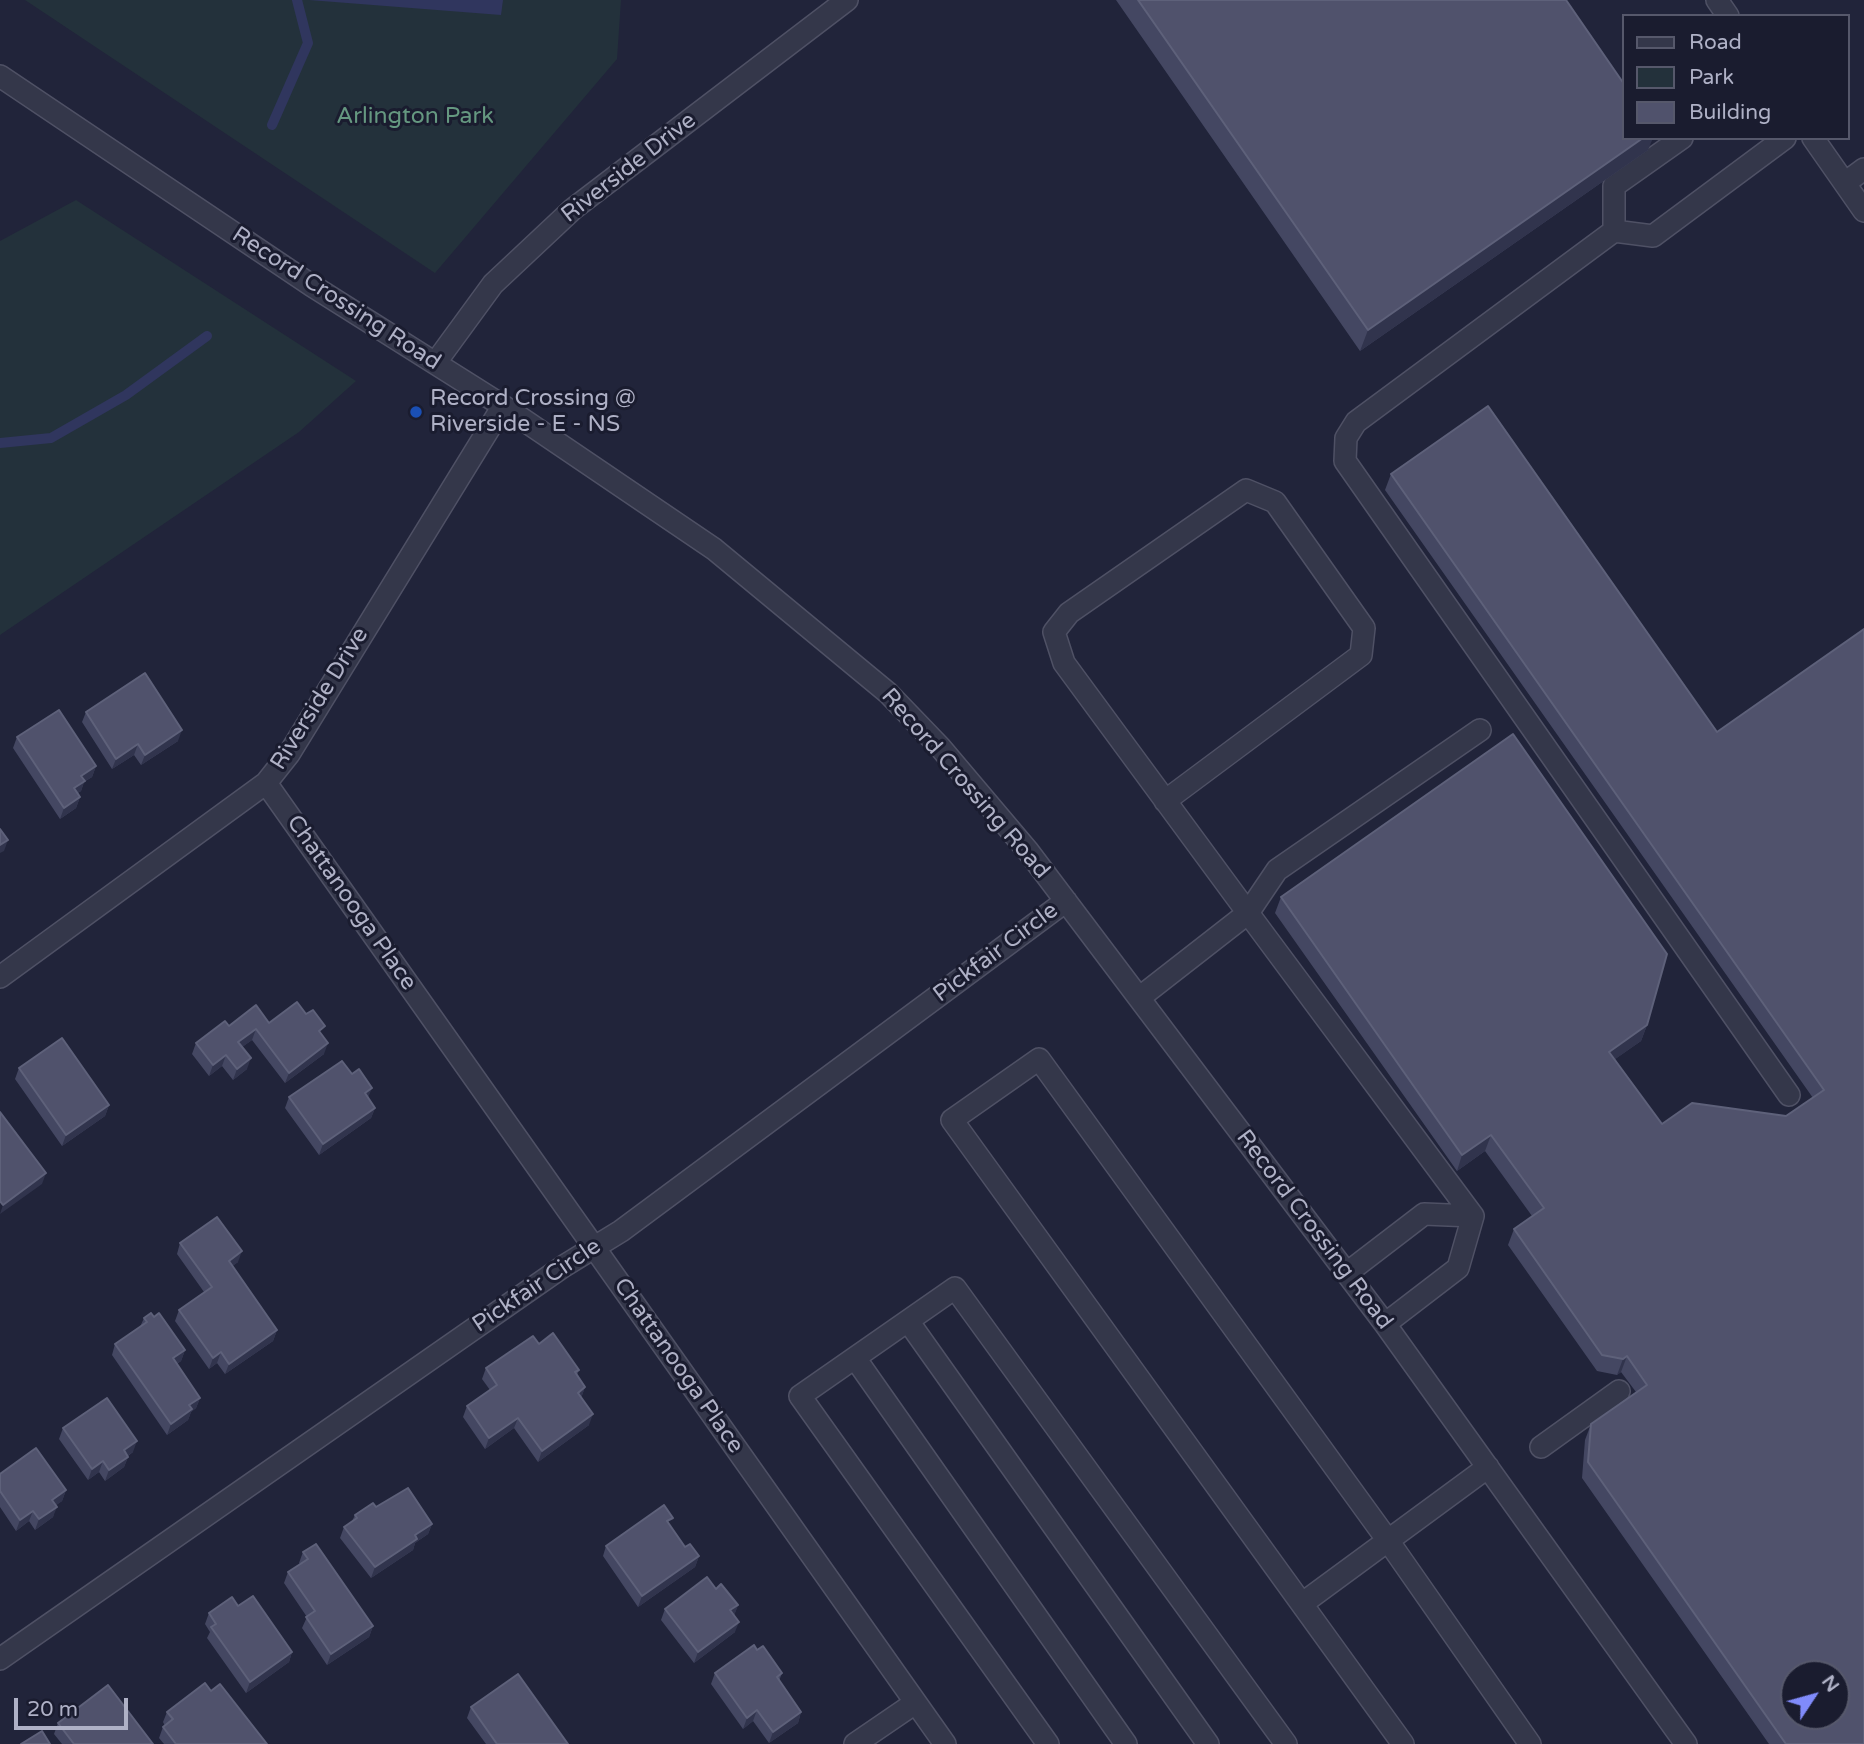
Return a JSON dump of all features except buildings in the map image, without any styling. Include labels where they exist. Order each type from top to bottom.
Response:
[{"type":"street","name":"Riverside Drive","points":[[436,362],[493,284],[573,209],[847,0]]},
{"type":"street","name":"Record Crossing Road","points":[[0,76],[300,277],[503,406],[714,549],[878,684],[940,747],[1028,851],[1385,1324],[1686,1744]]},
{"type":"street","points":[[1614,231],[1614,186],[1679,140]]},
{"type":"street","points":[[1782,140],[1653,236],[1614,231],[1356,422],[1346,438],[1345,461],[1788,1095]]},
{"type":"street","points":[[1815,140],[1864,211]]},
{"type":"street","points":[[1845,183],[1864,169]]},
{"type":"street","name":"Riverside Drive","points":[[0,977],[267,783],[289,754],[503,406]]},
{"type":"street","points":[[1165,801],[1361,655],[1364,628],[1275,502],[1246,490],[1069,612],[1054,632],[1064,663],[1165,801],[1473,1216]]},
{"type":"street","points":[[1139,998],[1248,913],[1277,870],[1480,730]]},
{"type":"street","name":"Chattanooga Place","points":[[267,783],[945,1744]]},
{"type":"street","name":"Pickfair Circle","points":[[0,1659],[594,1247],[621,1231],[1066,901]]},
{"type":"street","points":[[1403,1744],[952,1120],[1039,1059],[1389,1542],[1530,1744]]},
{"type":"street","points":[[1347,1273],[1424,1214],[1473,1216]]},
{"type":"street","points":[[1385,1324],[1458,1268],[1473,1216]]},
{"type":"street","points":[[1048,1744],[800,1396],[955,1288],[1286,1744]]},
{"type":"street","points":[[908,1321],[1208,1744]]},
{"type":"street","points":[[855,1358],[1126,1744]]},
{"type":"street","points":[[1541,1447],[1619,1391]]},
{"type":"street","points":[[1303,1603],[1488,1467]]},
{"type":"street","points":[[855,1744],[915,1703]]},
{"type":"green space","name":"Arlington Park","points":[[25,0],[621,0],[617,59],[435,273]]},
{"type":"green space","points":[[76,200],[356,381],[299,432],[0,635],[0,241]]},
{"type":"water","points":[[309,0],[503,0],[501,15]]},
{"type":"waterway","points":[[272,125],[308,43],[297,0]]},
{"type":"waterway","points":[[0,443],[51,438],[126,395],[207,336]]},
{"type":"place","name":"Record Crossing @ Riverside - E - NS","points":[[416,412]]}]
